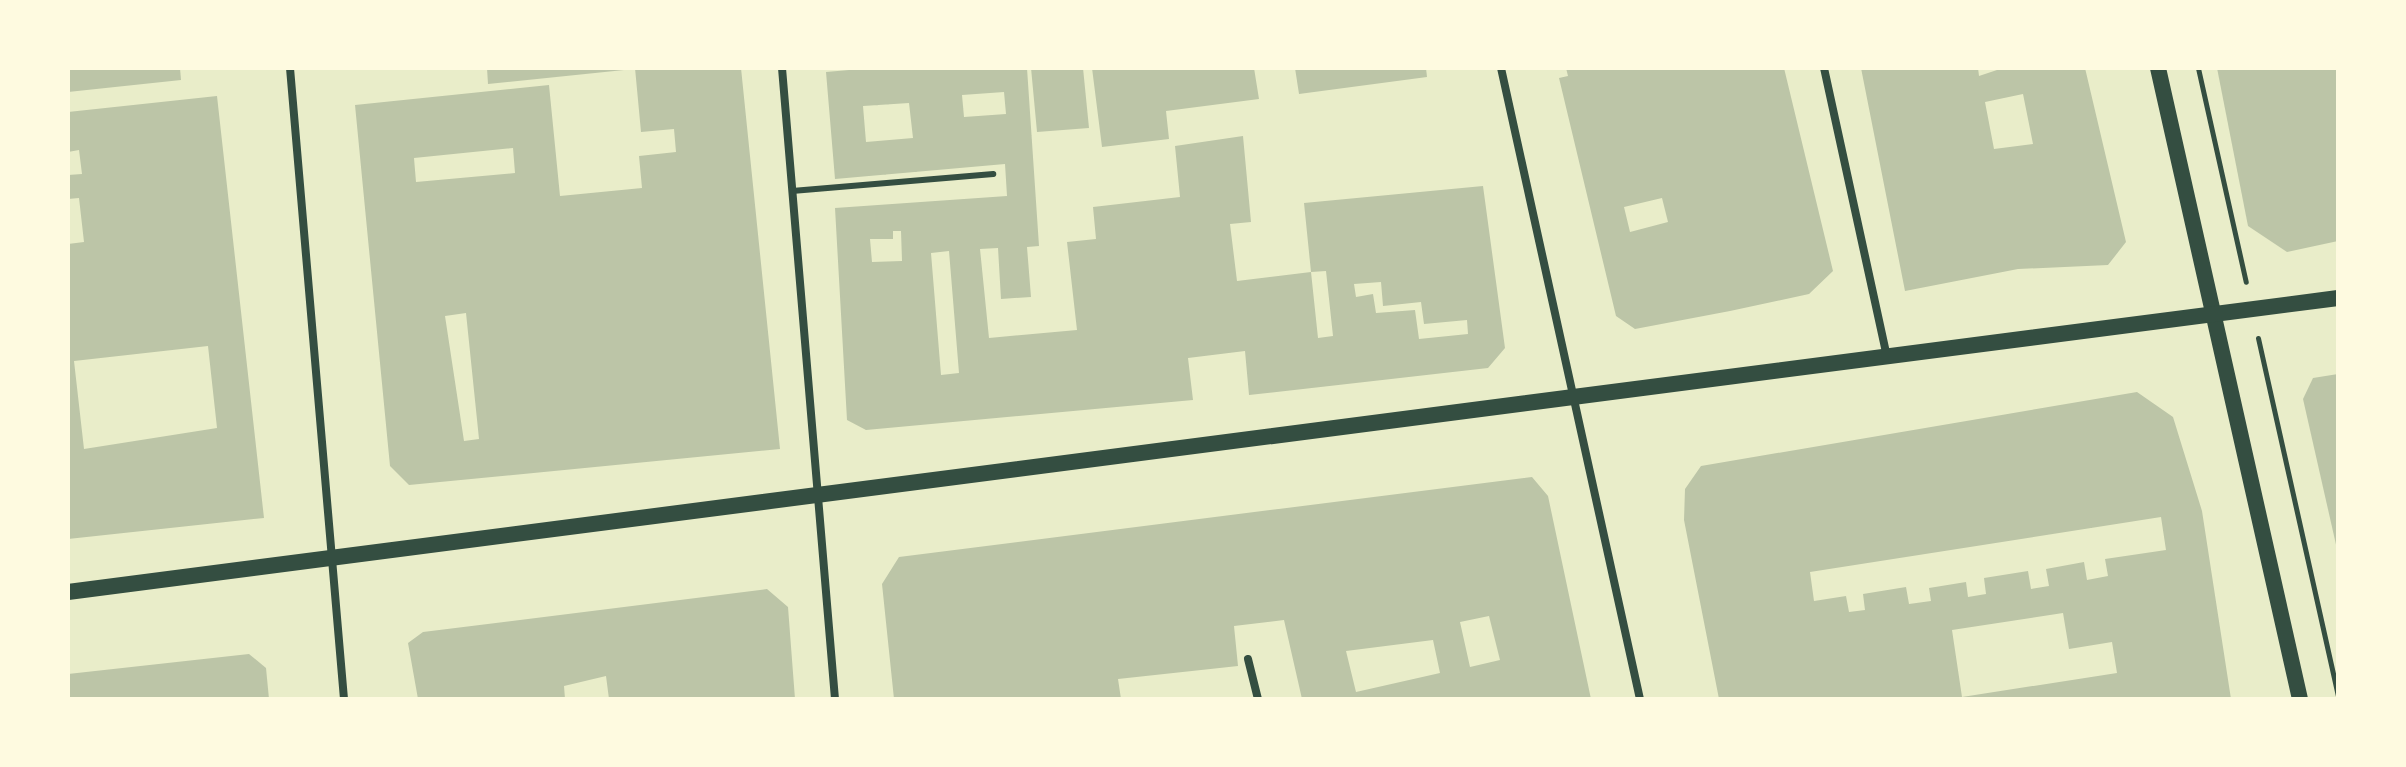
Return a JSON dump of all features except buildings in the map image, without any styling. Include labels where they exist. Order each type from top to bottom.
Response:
[{"type":"main road","points":[[2158,68],[2300,699]]},
{"type":"main road","points":[[68,592],[2338,298]]},
{"type":"street","points":[[290,68],[344,699]]},
{"type":"street","points":[[782,68],[835,699]]},
{"type":"street","points":[[1501,68],[1640,699]]},
{"type":"street","points":[[1824,68],[1887,357]]},
{"type":"street","points":[[1248,659],[1258,699]]},
{"type":"lane","points":[[792,191],[993,174]]},
{"type":"path","points":[[2198,68],[2338,697]]}]
